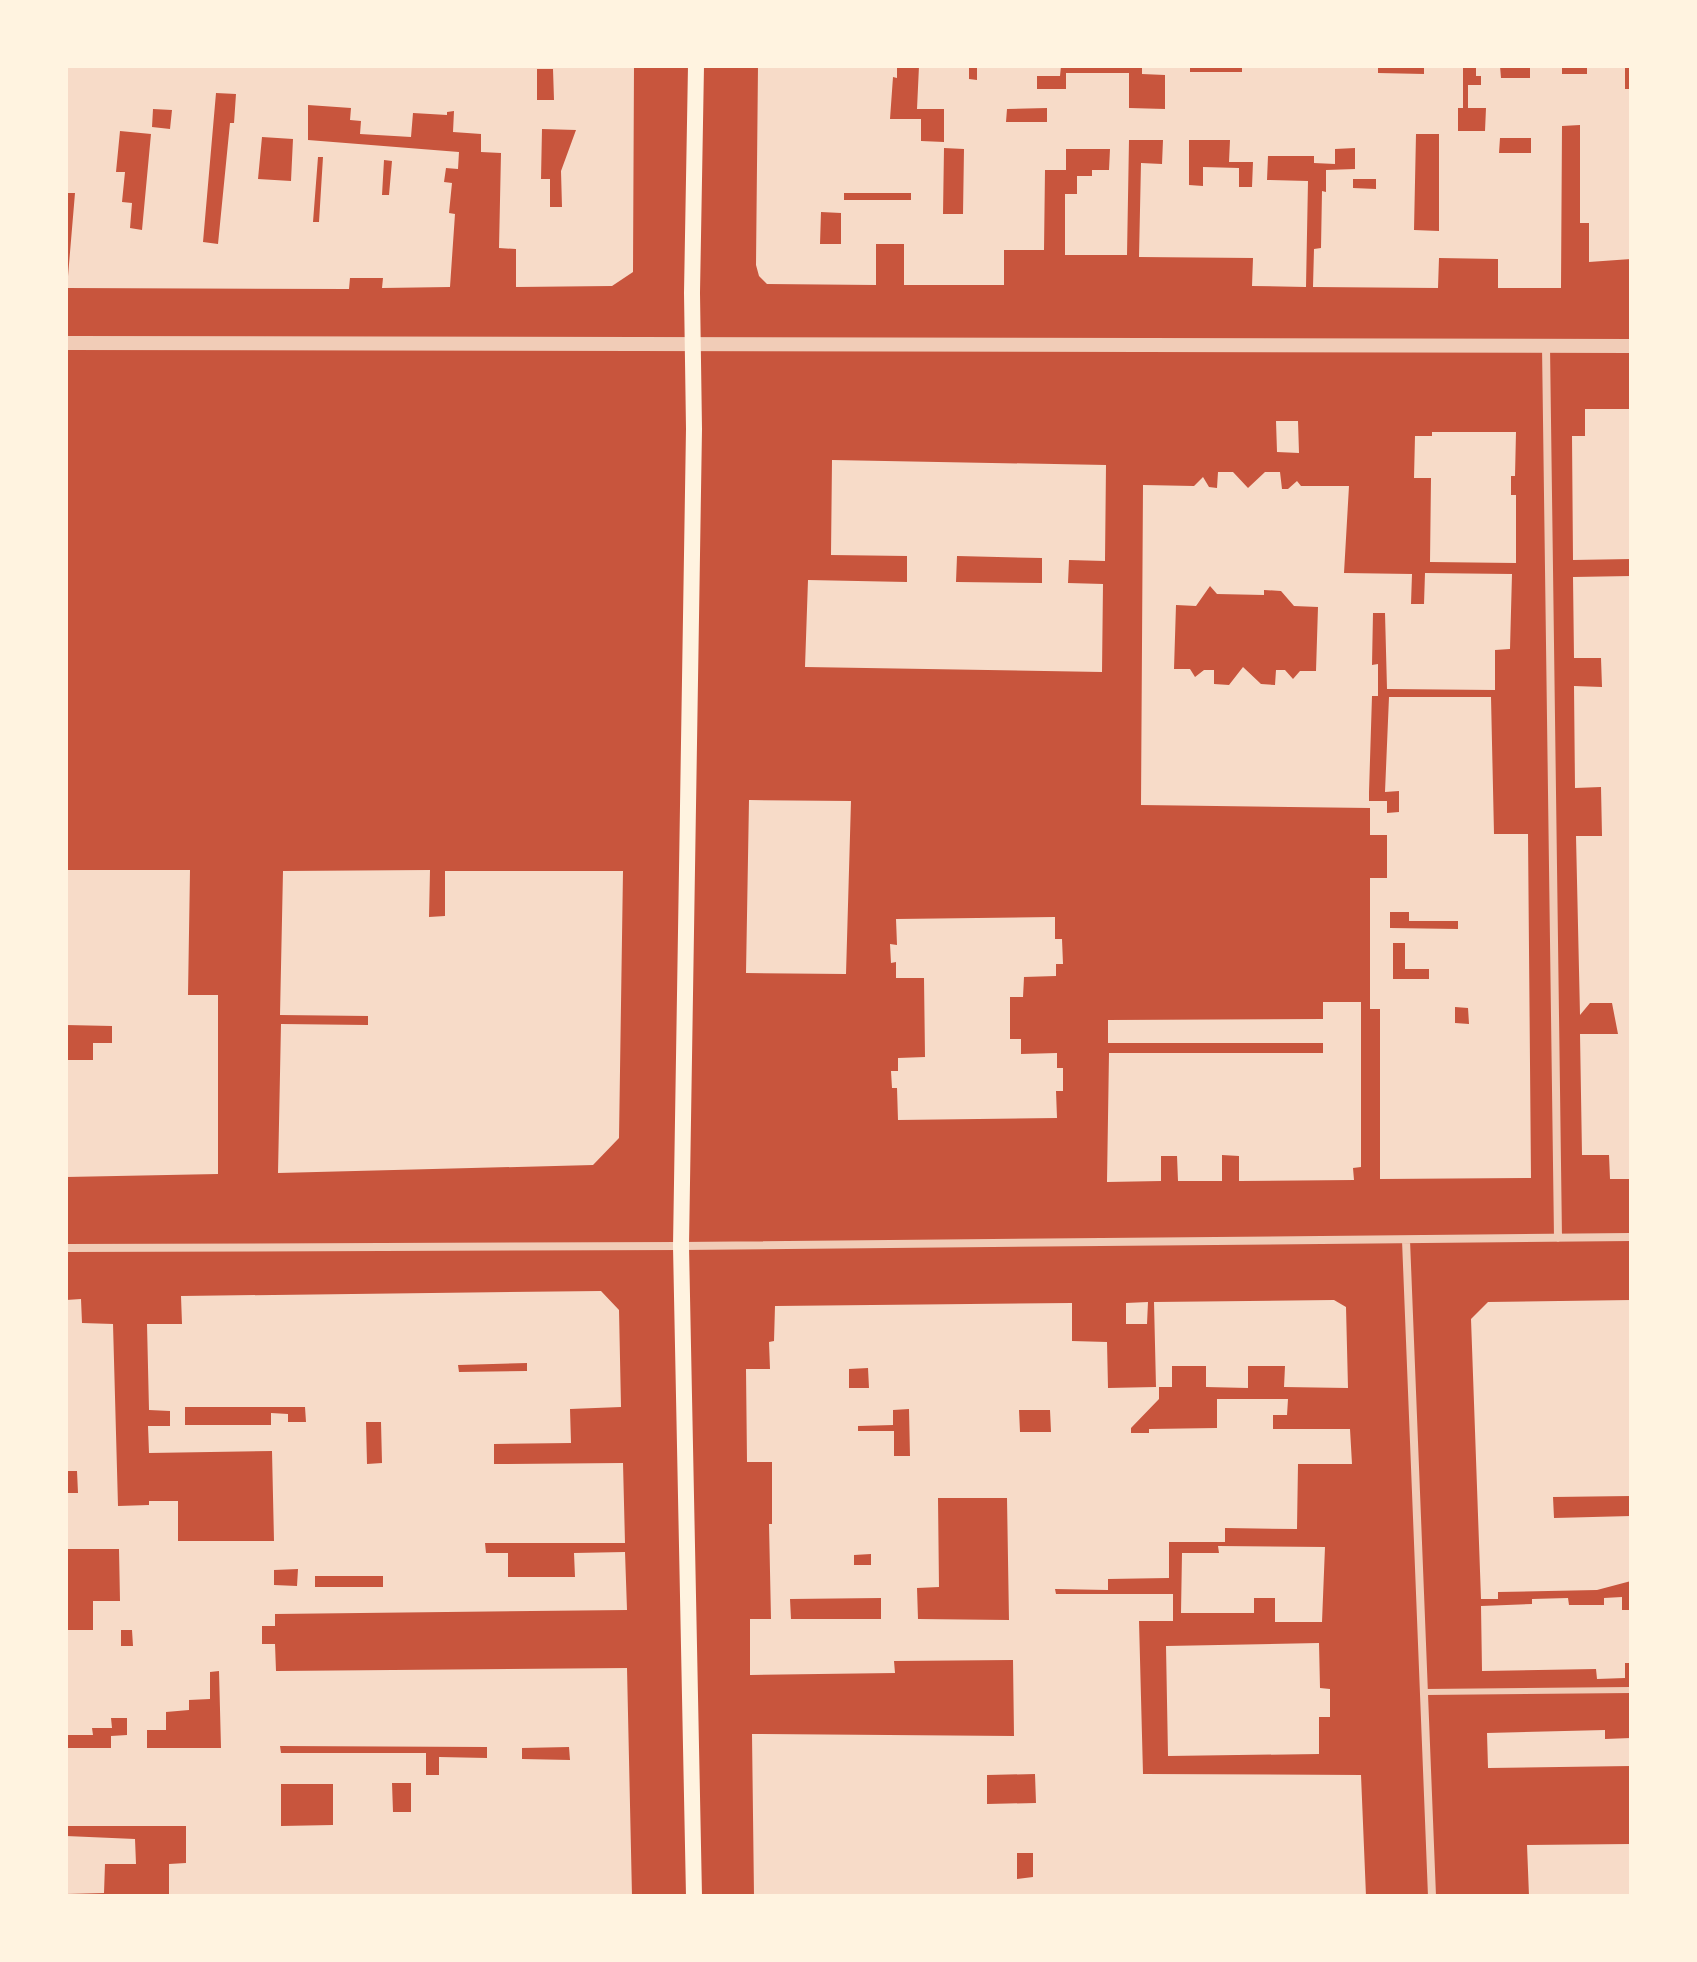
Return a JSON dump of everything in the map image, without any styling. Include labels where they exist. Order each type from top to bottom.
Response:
[{"type":"main road","points":[[694,1896],[681,1246],[695,345],[692,293],[696,66]]},
{"type":"street","points":[[66,343],[1631,346]]},
{"type":"street","points":[[1546,346],[1558,1238]]},
{"type":"street","points":[[66,1248],[1631,1237]]},
{"type":"street","points":[[1406,1240],[1432,1896]]},
{"type":"lane","points":[[1425,1692],[1631,1690]]},
{"type":"building","points":[[66,66],[634,66],[633,272],[612,286],[516,287],[516,249],[499,248],[501,153],[481,152],[481,134],[453,132],[454,111],[447,112],[447,115],[413,113],[411,137],[360,134],[361,121],[350,120],[351,108],[308,105],[308,140],[459,152],[458,169],[446,168],[444,182],[452,183],[449,213],[455,214],[450,287],[382,288],[383,278],[350,278],[349,289],[67,288],[75,193],[66,193]],"holes":[[[537,69],[553,69],[554,100],[537,100]],[[216,93],[236,94],[234,123],[230,123],[218,244],[203,242]],[[153,109],[172,110],[170,129],[152,127]],[[542,129],[576,130],[561,171],[562,207],[550,207],[550,179],[541,179]],[[120,131],[151,134],[142,230],[130,228],[132,203],[122,202],[125,172],[116,172]],[[262,137],[293,139],[291,181],[258,179]],[[318,157],[323,157],[319,222],[313,222]],[[384,160],[392,161],[389,195],[382,195]]]},
{"type":"building","points":[[758,66],[897,66],[897,78],[893,77],[890,119],[921,119],[921,141],[944,142],[944,109],[917,109],[919,66],[969,66],[969,79],[977,80],[977,66],[1061,66],[1060,76],[1037,76],[1037,89],[1066,89],[1066,73],[1129,73],[1129,108],[1165,109],[1165,75],[1142,74],[1142,66],[1190,66],[1190,72],[1242,72],[1242,66],[1378,66],[1378,73],[1424,74],[1424,66],[1463,66],[1463,108],[1458,108],[1458,131],[1485,131],[1486,108],[1468,108],[1468,85],[1481,85],[1481,76],[1476,76],[1476,66],[1500,66],[1501,78],[1530,78],[1530,66],[1562,66],[1562,74],[1587,74],[1587,66],[1625,66],[1625,89],[1631,89],[1631,259],[1589,262],[1589,223],[1580,223],[1580,125],[1562,126],[1561,288],[1498,288],[1498,259],[1439,258],[1438,288],[1313,287],[1314,249],[1321,248],[1322,191],[1326,192],[1326,170],[1355,169],[1355,148],[1335,149],[1335,164],[1314,163],[1314,156],[1268,156],[1267,180],[1308,181],[1306,287],[1252,286],[1253,258],[1139,257],[1141,163],[1162,164],[1163,140],[1129,140],[1127,255],[1065,255],[1065,194],[1077,194],[1077,176],[1092,176],[1092,170],[1109,170],[1110,149],[1066,149],[1066,170],[1045,170],[1044,250],[1004,250],[1004,285],[904,285],[904,244],[876,244],[876,285],[767,284],[759,276],[756,265]],"holes":[[[1047,108],[1047,122],[1006,122],[1007,109]],[[1416,134],[1439,134],[1439,231],[1414,230]],[[1500,138],[1531,138],[1531,153],[1499,153]],[[1189,140],[1230,140],[1229,162],[1253,162],[1252,187],[1239,187],[1239,168],[1203,167],[1203,186],[1189,185]],[[944,148],[964,149],[963,214],[943,214]],[[1353,179],[1376,179],[1376,189],[1353,188]],[[844,193],[911,193],[911,200],[844,200]],[[821,212],[841,213],[841,244],[820,244]]]},
{"type":"building","points":[[1585,409],[1631,409],[1631,559],[1573,560],[1572,436],[1585,436]]},
{"type":"building","points":[[1276,421],[1298,421],[1299,453],[1277,452]]},
{"type":"building","points":[[1432,432],[1516,432],[1515,476],[1511,476],[1511,495],[1516,495],[1516,563],[1430,562],[1431,478],[1414,478],[1415,436],[1432,436]]},
{"type":"building","points":[[832,460],[1106,465],[1105,561],[1069,560],[1068,583],[1103,584],[1102,672],[805,667],[808,580],[907,582],[907,556],[831,555]],"holes":[[[957,556],[1042,558],[1042,583],[956,582]]]},
{"type":"building","points":[[1218,472],[1233,472],[1248,488],[1265,472],[1280,472],[1282,489],[1288,489],[1297,481],[1301,486],[1349,486],[1344,573],[1412,574],[1411,604],[1424,604],[1425,573],[1512,574],[1510,649],[1495,650],[1495,690],[1387,689],[1385,613],[1373,613],[1372,665],[1378,664],[1378,696],[1372,696],[1369,801],[1387,801],[1387,813],[1399,812],[1399,791],[1385,792],[1389,697],[1491,697],[1494,834],[1528,834],[1531,1178],[1380,1179],[1380,1009],[1370,1009],[1370,878],[1387,878],[1387,835],[1370,835],[1370,808],[1141,805],[1143,485],[1194,486],[1203,477],[1209,487],[1217,488]],"holes":[[[1210,586],[1217,594],[1264,595],[1264,590],[1281,591],[1294,606],[1318,607],[1316,671],[1300,671],[1293,679],[1285,670],[1276,670],[1275,685],[1261,684],[1243,667],[1229,685],[1214,684],[1214,670],[1204,670],[1195,677],[1190,669],[1174,669],[1176,605],[1196,606]],[[1390,912],[1409,912],[1409,921],[1458,921],[1458,929],[1390,928]],[[1393,943],[1405,943],[1405,969],[1429,969],[1429,979],[1393,979]],[[1455,1007],[1468,1008],[1469,1024],[1455,1023]]]},
{"type":"building","points":[[1631,576],[1631,1179],[1610,1179],[1609,1155],[1582,1155],[1580,1034],[1618,1034],[1612,1003],[1590,1003],[1580,1015],[1576,836],[1602,836],[1601,787],[1575,788],[1574,686],[1602,687],[1601,658],[1574,658],[1573,577]]},
{"type":"building","points":[[749,800],[851,801],[846,974],[746,973]]},
{"type":"building","points":[[66,870],[190,870],[188,995],[218,995],[218,1174],[66,1177],[66,1060],[93,1060],[93,1043],[112,1043],[112,1026],[66,1025]]},
{"type":"building","points":[[430,870],[429,917],[445,916],[445,871],[623,871],[619,1138],[593,1165],[278,1173],[281,1024],[368,1025],[368,1016],[280,1015],[283,871]]},
{"type":"building","points":[[1055,917],[1055,939],[1062,939],[1063,964],[1056,964],[1056,976],[1024,977],[1023,997],[1010,997],[1010,1039],[1021,1039],[1021,1054],[1057,1053],[1057,1068],[1063,1068],[1063,1091],[1056,1091],[1057,1118],[898,1120],[897,1088],[892,1088],[891,1071],[898,1071],[898,1058],[925,1057],[924,978],[896,978],[896,962],[891,963],[890,944],[897,945],[896,919]]},
{"type":"building","points":[[1323,1002],[1361,1002],[1361,1167],[1353,1168],[1354,1180],[1239,1181],[1239,1156],[1222,1155],[1222,1181],[1178,1181],[1177,1156],[1161,1156],[1161,1181],[1107,1182],[1109,1053],[1323,1053],[1323,1043],[1108,1043],[1108,1020],[1323,1019]]},
{"type":"building","points":[[601,1291],[619,1310],[621,1407],[570,1409],[571,1443],[494,1444],[494,1464],[623,1463],[625,1543],[485,1543],[486,1553],[508,1553],[508,1577],[575,1577],[574,1553],[625,1552],[627,1610],[275,1614],[275,1626],[262,1626],[262,1644],[275,1644],[276,1671],[627,1668],[632,1896],[169,1896],[169,1864],[186,1863],[186,1826],[66,1826],[66,1748],[111,1748],[111,1736],[127,1735],[127,1718],[111,1718],[112,1728],[92,1728],[93,1735],[66,1735],[66,1630],[93,1630],[93,1601],[120,1601],[119,1549],[67,1549],[66,1493],[78,1493],[77,1471],[66,1471],[66,1300],[81,1299],[82,1323],[113,1324],[118,1506],[149,1505],[149,1501],[178,1501],[178,1541],[274,1541],[272,1451],[149,1453],[148,1426],[170,1426],[170,1411],[149,1410],[147,1324],[182,1324],[181,1296]],"holes":[[[527,1363],[527,1371],[459,1372],[458,1365]],[[185,1407],[305,1407],[306,1422],[288,1422],[288,1414],[271,1413],[271,1425],[185,1425]],[[366,1422],[381,1422],[382,1463],[367,1464]],[[298,1569],[297,1586],[274,1585],[274,1570]],[[315,1576],[383,1576],[383,1587],[315,1587]],[[121,1630],[132,1630],[133,1646],[121,1646]],[[219,1671],[221,1748],[147,1748],[147,1730],[166,1730],[166,1712],[189,1710],[189,1700],[210,1699],[210,1672]],[[280,1746],[487,1747],[487,1758],[439,1757],[439,1775],[426,1775],[426,1753],[281,1753]],[[569,1747],[570,1760],[522,1759],[522,1748]],[[392,1783],[411,1783],[411,1812],[393,1812]],[[281,1784],[333,1784],[333,1825],[281,1826]]]},
{"type":"building","points":[[1334,1300],[1346,1307],[1348,1388],[1284,1387],[1285,1366],[1248,1366],[1248,1388],[1206,1387],[1206,1366],[1172,1366],[1172,1387],[1159,1387],[1159,1399],[1131,1428],[1131,1433],[1149,1433],[1149,1429],[1217,1428],[1217,1399],[1288,1399],[1287,1415],[1273,1415],[1273,1429],[1350,1429],[1352,1464],[1298,1464],[1297,1529],[1225,1528],[1225,1542],[1169,1542],[1169,1578],[1108,1579],[1108,1590],[1055,1589],[1056,1594],[1173,1594],[1173,1621],[1139,1621],[1143,1774],[1361,1775],[1366,1896],[754,1896],[752,1734],[1014,1736],[1013,1660],[894,1661],[895,1673],[750,1675],[750,1619],[771,1619],[769,1524],[772,1524],[772,1462],[747,1462],[746,1369],[770,1369],[769,1342],[774,1341],[775,1306],[1072,1303],[1072,1341],[1107,1342],[1108,1388],[1156,1387],[1154,1302]],"holes":[[[868,1368],[869,1388],[849,1388],[849,1369]],[[909,1409],[910,1456],[894,1456],[894,1431],[858,1431],[858,1426],[893,1425],[893,1410]],[[1019,1410],[1050,1410],[1051,1432],[1020,1432]],[[938,1498],[1007,1498],[1009,1620],[918,1619],[917,1588],[939,1587]],[[871,1554],[871,1565],[854,1565],[854,1555]],[[881,1598],[881,1619],[791,1619],[790,1599]],[[1035,1774],[1036,1803],[987,1804],[987,1775]],[[1017,1853],[1033,1853],[1033,1877],[1017,1879]]]},
{"type":"building","points":[[1631,1300],[1631,1496],[1553,1497],[1554,1518],[1631,1516],[1631,1581],[1597,1590],[1498,1592],[1498,1599],[1481,1599],[1471,1319],[1488,1302]]},
{"type":"building","points":[[1148,1302],[1147,1324],[1126,1324],[1126,1303]]},
{"type":"building","points":[[1218,1546],[1325,1547],[1322,1622],[1275,1622],[1275,1598],[1254,1598],[1254,1613],[1181,1613],[1182,1553],[1219,1553]]},
{"type":"building","points":[[1622,1597],[1622,1610],[1631,1610],[1631,1663],[1625,1663],[1625,1678],[1597,1679],[1596,1669],[1482,1671],[1481,1606],[1532,1604],[1532,1599],[1568,1598],[1569,1605],[1604,1605],[1604,1598]]},
{"type":"building","points":[[1319,1643],[1320,1688],[1330,1689],[1330,1717],[1319,1717],[1319,1754],[1168,1756],[1166,1646]]},
{"type":"building","points":[[1605,1730],[1605,1739],[1631,1738],[1631,1766],[1488,1768],[1487,1733]]},
{"type":"building","points":[[66,1836],[135,1839],[136,1864],[105,1864],[104,1893],[66,1894]]},
{"type":"building","points":[[1631,1844],[1631,1896],[1529,1896],[1527,1845]]}]
